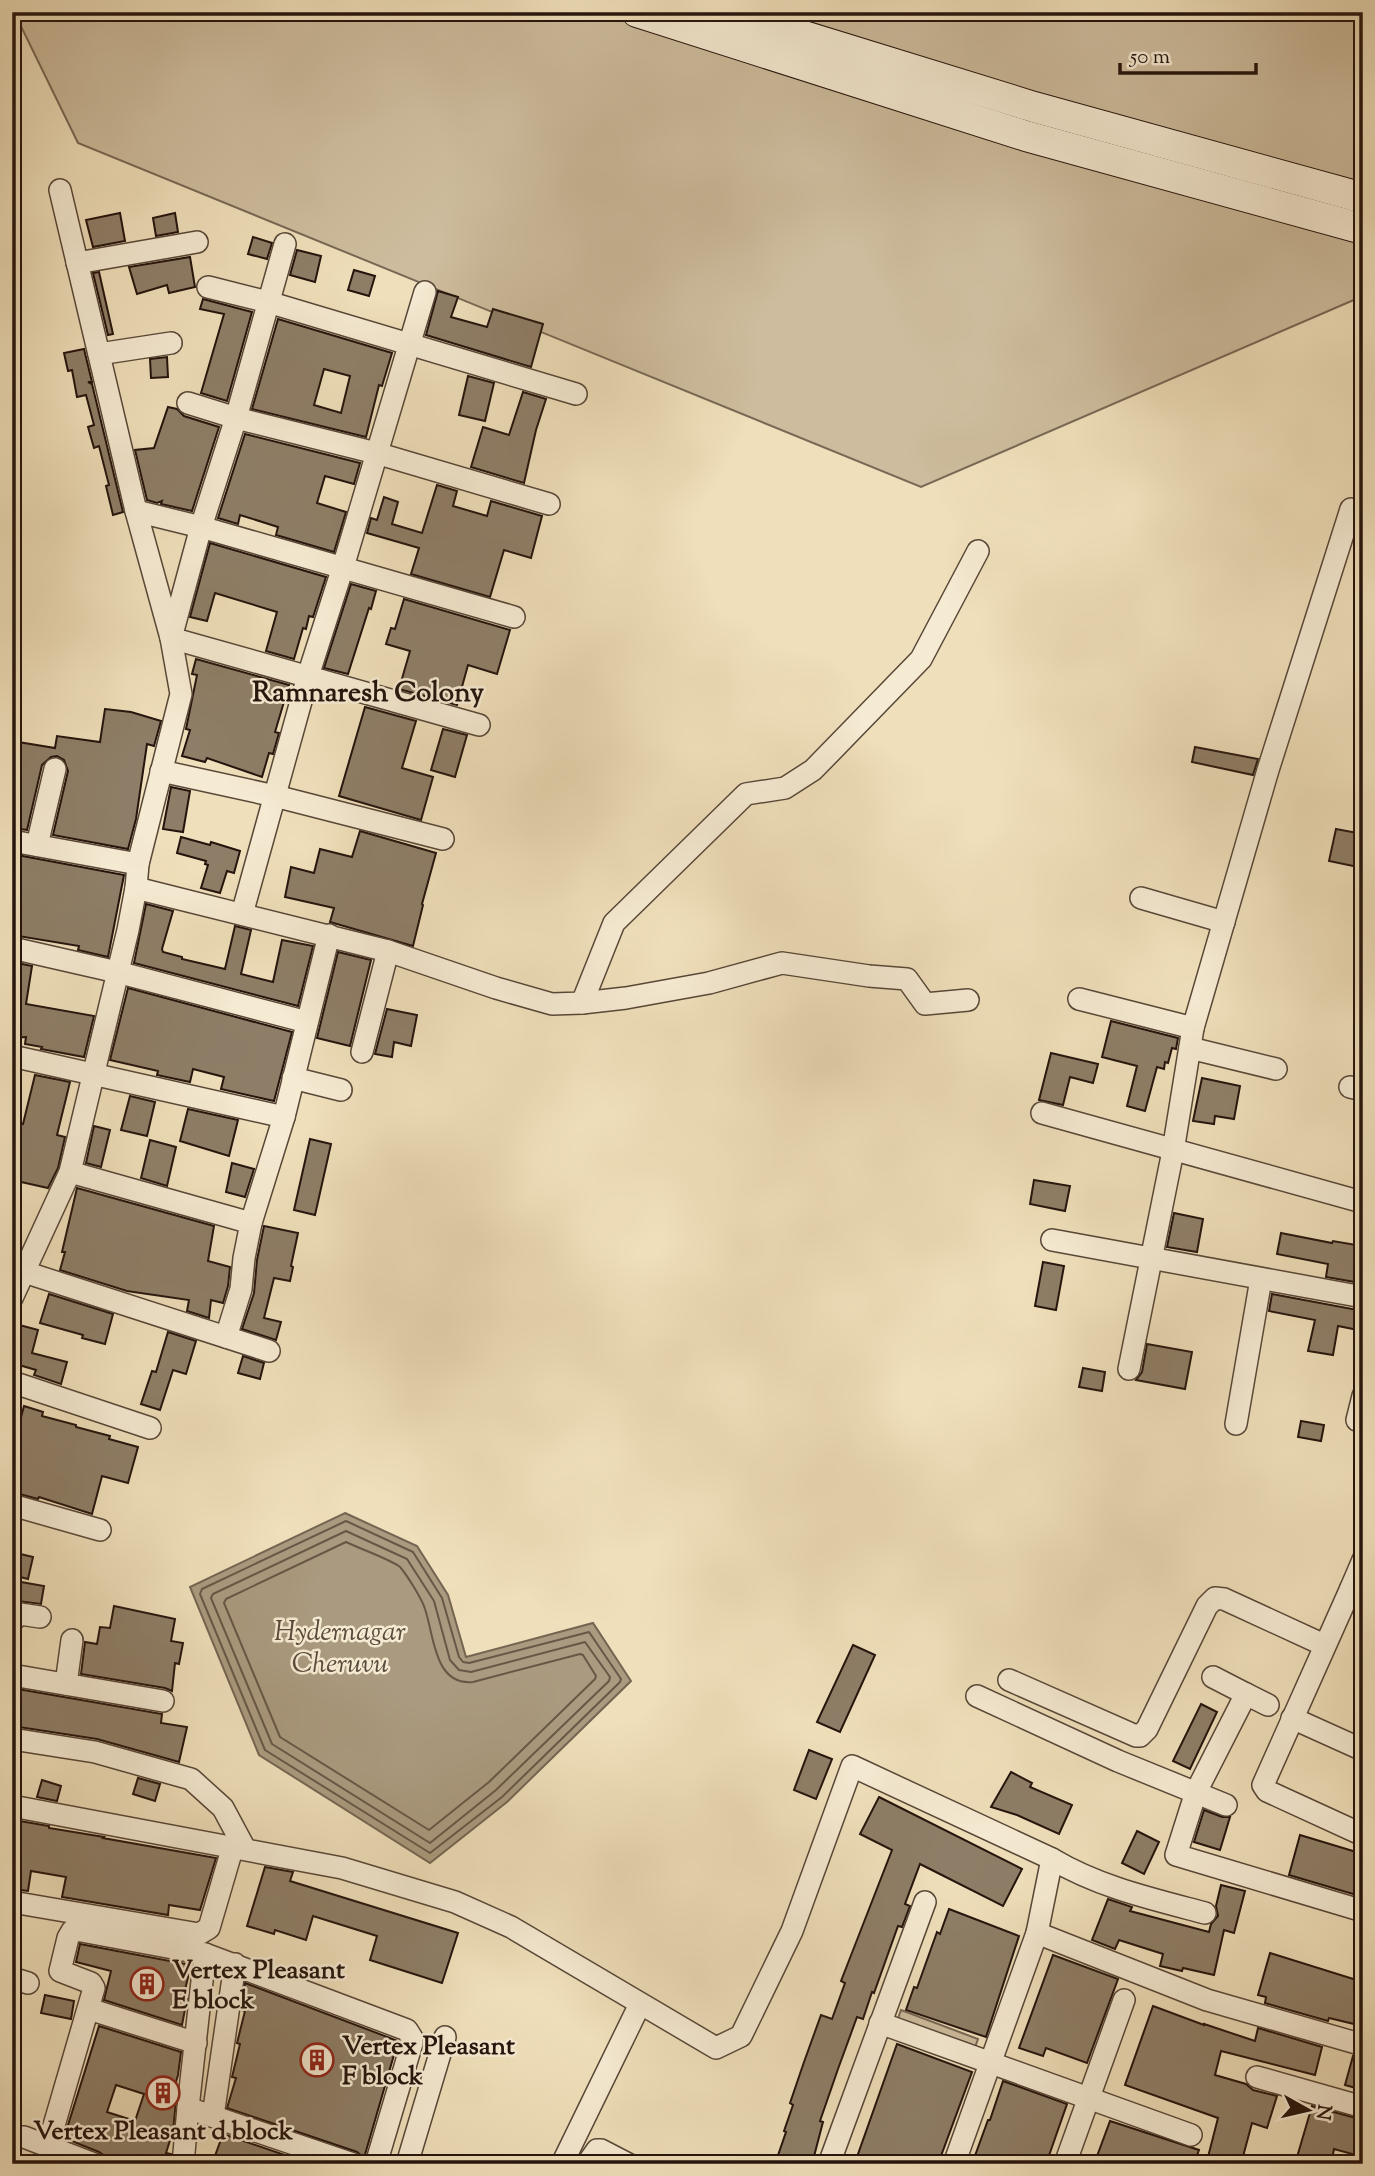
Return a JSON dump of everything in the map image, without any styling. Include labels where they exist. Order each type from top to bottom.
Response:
[{"type":"main road","points":[[637,12],[1026,136],[1363,229]]},
{"type":"main road","points":[[726,12],[1034,107],[1363,198]]},
{"type":"main road","points":[[1026,136],[1034,107]]},
{"type":"street","points":[[12,1298],[18,1270],[70,1172],[136,888],[138,864],[181,694],[171,638],[136,511],[60,190]]},
{"type":"street","points":[[77,263],[197,242]]},
{"type":"street","points":[[171,638],[285,244]]},
{"type":"street","points":[[208,287],[268,302],[576,394]]},
{"type":"street","points":[[242,914],[308,676],[425,292]]},
{"type":"street","points":[[99,354],[171,343]]},
{"type":"street","points":[[188,403],[236,418],[376,453],[549,504]]},
{"type":"street","points":[[1129,1369],[1173,1151],[1191,1038],[1268,770],[1351,509],[1363,511]]},
{"type":"street","points":[[136,511],[201,527],[514,617]]},
{"type":"street","points":[[582,1003],[614,923],[746,794],[785,788],[813,770],[921,659],[978,551]]},
{"type":"street","points":[[171,638],[479,725]]},
{"type":"street","points":[[37,845],[55,769]]},
{"type":"street","points":[[160,771],[275,796],[443,839]]},
{"type":"street","points":[[12,841],[138,864]]},
{"type":"street","points":[[136,888],[388,951],[552,1004],[626,998],[709,983],[782,963],[907,979],[925,1004],[968,1000]]},
{"type":"street","points":[[1141,898],[1224,922]]},
{"type":"street","points":[[226,1337],[241,1289],[251,1223],[284,1117],[329,935]]},
{"type":"street","points":[[12,948],[117,972],[307,1022]]},
{"type":"street","points":[[362,1052],[388,951]]},
{"type":"street","points":[[1079,999],[1276,1069]]},
{"type":"street","points":[[12,1056],[284,1117]]},
{"type":"street","points":[[293,1078],[341,1090]]},
{"type":"street","points":[[1042,1113],[1362,1202]]},
{"type":"street","points":[[70,1172],[251,1223]]},
{"type":"street","points":[[1052,1240],[1363,1297]]},
{"type":"street","points":[[18,1270],[269,1351]]},
{"type":"street","points":[[1236,1423],[1261,1279]]},
{"type":"street","points":[[12,1382],[150,1428]]},
{"type":"street","points":[[1357,1420],[1363,1396]]},
{"type":"street","points":[[12,1504],[100,1530]]},
{"type":"street","points":[[1363,1560],[1357,1590],[1324,1645],[1264,1782],[1267,1791],[1363,1835]]},
{"type":"street","points":[[1010,1680],[1140,1736],[1147,1729],[1207,1606],[1215,1598],[1224,1599],[1324,1645]]},
{"type":"street","points":[[12,1621],[20,1614],[40,1617]]},
{"type":"street","points":[[66,1684],[72,1640]]},
{"type":"street","points":[[12,1675],[163,1701]]},
{"type":"street","points":[[1213,1677],[1268,1705]]},
{"type":"street","points":[[1246,1694],[1196,1792],[1176,1856],[1363,1912]]},
{"type":"street","points":[[976,1696],[1118,1761],[1226,1805]]},
{"type":"street","points":[[1292,1718],[1363,1750]]},
{"type":"street","points":[[12,1739],[95,1752],[191,1779],[223,1808],[239,1848],[209,1928],[199,1934],[12,1902]]},
{"type":"street","points":[[12,1806],[342,1868],[455,1902],[511,1927],[716,2048],[741,2036],[792,1931],[852,1766],[1052,1859],[1066,1868],[1120,1890],[1205,1913]]},
{"type":"street","points":[[954,2164],[1037,1933],[1052,1859]]},
{"type":"street","points":[[829,2164],[925,1902]]},
{"type":"street","points":[[48,2146],[94,1984],[60,1970],[72,1931],[205,1954],[407,2030],[411,2034],[412,2043],[376,2164]]},
{"type":"street","points":[[1037,1933],[1207,2000],[1363,2045]]},
{"type":"street","points":[[183,2164],[205,1954]]},
{"type":"street","points":[[213,2116],[235,1964]]},
{"type":"street","points":[[1065,2164],[1124,2000]]},
{"type":"street","points":[[562,2164],[640,2004]]},
{"type":"street","points":[[89,2008],[196,2043]]},
{"type":"street","points":[[880,2023],[1191,2135]]},
{"type":"street","points":[[408,2164],[445,2037]]},
{"type":"street","points":[[1257,2077],[1363,2107]]},
{"type":"street","points":[[188,2108],[354,2164]]},
{"type":"street","points":[[12,2139],[24,2137],[94,2164]]},
{"type":"street","points":[[587,2164],[597,2150],[628,2164]]},
{"type":"shaded area","points":[[14,12],[1363,12],[1363,296],[921,487],[78,143]]},
{"type":"shaded area","points":[[901,2010],[978,2039],[968,2066],[891,2038]]},
{"type":"water","name":"Hydernagar Cheruvu","points":[[345,1513],[417,1546],[448,1595],[466,1657],[593,1623],[631,1681],[507,1802],[430,1863],[259,1755],[190,1587]]},
{"type":"building","points":[[120,213],[125,241],[93,247],[86,220]]},
{"type":"building","points":[[175,213],[178,232],[156,236],[153,218]]},
{"type":"building","points":[[253,237],[272,243],[267,259],[248,254]]},
{"type":"building","points":[[297,250],[321,256],[315,282],[290,275]]},
{"type":"building","points":[[190,257],[195,287],[169,293],[167,285],[137,294],[129,267]]},
{"type":"building","points":[[354,270],[375,276],[369,296],[348,290]]},
{"type":"building","points":[[99,272],[113,334],[108,335],[93,273]]},
{"type":"building","points":[[438,291],[458,297],[451,317],[487,327],[493,309],[543,324],[531,367],[426,335]]},
{"type":"building","points":[[203,299],[252,312],[227,401],[201,393],[224,314],[200,309]]},
{"type":"building","points":[[278,319],[392,353],[382,386],[379,385],[366,437],[252,409]],"holes":[[[324,369],[350,376],[341,413],[314,405]]]},
{"type":"building","points":[[84,349],[92,382],[88,382],[92,384],[123,512],[113,515],[99,446],[94,448],[88,427],[94,425],[86,395],[77,397],[72,370],[68,371],[64,353]]},
{"type":"building","points":[[167,357],[168,377],[151,378],[150,359]]},
{"type":"building","points":[[468,376],[494,383],[485,421],[459,415]]},
{"type":"building","points":[[523,392],[546,399],[524,483],[471,467],[483,427],[509,435]]},
{"type":"building","points":[[168,407],[177,409],[184,416],[219,427],[192,511],[161,504],[162,501],[157,503],[147,500],[135,450],[154,448]]},
{"type":"building","points":[[245,434],[360,463],[354,484],[325,476],[317,503],[346,512],[334,552],[276,535],[278,527],[240,515],[238,524],[218,518]]},
{"type":"building","points":[[437,485],[457,491],[453,506],[487,516],[491,501],[542,516],[531,558],[504,550],[490,597],[411,574],[419,548],[367,533],[371,518],[377,520],[384,497],[398,502],[392,524],[422,533]]},
{"type":"building","points":[[210,543],[326,577],[313,617],[309,616],[306,629],[303,628],[294,659],[266,651],[277,612],[215,593],[207,621],[190,617]]},
{"type":"building","points":[[351,584],[376,591],[348,674],[324,668]]},
{"type":"building","points":[[404,599],[510,630],[497,674],[468,665],[457,705],[399,689],[410,651],[386,644],[391,628],[395,629]]},
{"type":"building","points":[[196,659],[289,685],[275,732],[279,733],[273,754],[269,753],[262,777],[207,758],[205,762],[182,756],[190,730],[186,729],[197,675],[192,674]]},
{"type":"building","points":[[365,707],[416,721],[402,768],[433,777],[421,820],[339,796]]},
{"type":"building","points":[[105,709],[131,712],[161,721],[154,746],[147,744],[136,819],[128,849],[53,835],[68,771],[64,760],[57,756],[51,757],[42,765],[27,830],[12,828],[12,741],[55,748],[57,736],[100,742]]},
{"type":"building","points":[[443,729],[467,735],[455,777],[431,770]]},
{"type":"building","points":[[1195,747],[1258,759],[1253,775],[1192,762]]},
{"type":"building","points":[[171,787],[190,791],[183,832],[163,829]]},
{"type":"building","points":[[1336,829],[1363,834],[1363,868],[1329,861]]},
{"type":"building","points":[[360,831],[436,853],[413,946],[330,922],[334,908],[285,897],[291,867],[314,873],[320,849],[352,857]]},
{"type":"building","points":[[181,837],[240,851],[234,873],[227,871],[220,893],[201,888],[208,865],[205,864],[206,861],[177,853]]},
{"type":"building","points":[[12,854],[124,875],[108,957],[78,950],[79,946],[12,935],[12,899],[17,866],[12,865]]},
{"type":"building","points":[[146,904],[173,911],[162,949],[163,952],[182,959],[225,969],[235,926],[251,930],[241,974],[273,982],[282,940],[313,946],[298,1006],[134,963]]},
{"type":"building","points":[[338,952],[371,960],[350,1046],[317,1038]]},
{"type":"building","points":[[12,962],[32,966],[26,1004],[94,1016],[84,1057],[25,1044],[26,1037],[12,1038]]},
{"type":"building","points":[[128,988],[292,1032],[274,1101],[221,1089],[224,1077],[193,1069],[190,1082],[157,1075],[158,1071],[110,1060]]},
{"type":"building","points":[[387,1009],[417,1015],[411,1046],[394,1042],[392,1057],[375,1054]]},
{"type":"building","points":[[1111,1021],[1178,1038],[1176,1049],[1172,1048],[1164,1069],[1157,1067],[1145,1111],[1127,1106],[1137,1066],[1102,1057]]},
{"type":"building","points":[[1051,1053],[1098,1064],[1093,1083],[1070,1077],[1063,1105],[1039,1100]]},
{"type":"building","points":[[35,1075],[70,1082],[57,1135],[65,1137],[58,1168],[48,1188],[12,1180],[12,1121],[23,1124]]},
{"type":"building","points":[[1202,1078],[1240,1086],[1234,1119],[1215,1116],[1214,1124],[1193,1121]]},
{"type":"building","points":[[130,1096],[155,1102],[147,1136],[121,1130]]},
{"type":"building","points":[[188,1109],[238,1120],[229,1156],[180,1141]]},
{"type":"building","points":[[94,1126],[110,1130],[101,1167],[86,1163]]},
{"type":"building","points":[[310,1139],[331,1144],[315,1215],[294,1210]]},
{"type":"building","points":[[150,1140],[176,1147],[167,1186],[141,1178]]},
{"type":"building","points":[[232,1163],[254,1169],[245,1197],[226,1192]]},
{"type":"building","points":[[1034,1180],[1070,1186],[1065,1211],[1030,1204]]},
{"type":"building","points":[[77,1188],[214,1226],[208,1261],[230,1267],[223,1303],[211,1300],[209,1318],[187,1311],[189,1300],[127,1291],[60,1270]]},
{"type":"building","points":[[1174,1213],[1203,1219],[1197,1252],[1167,1247]]},
{"type":"building","points":[[264,1226],[298,1233],[290,1281],[274,1278],[264,1318],[281,1322],[276,1340],[242,1329],[254,1293]]},
{"type":"building","points":[[1281,1233],[1362,1246],[1355,1282],[1326,1277],[1328,1264],[1277,1254]]},
{"type":"building","points":[[1043,1262],[1064,1266],[1056,1310],[1035,1306]]},
{"type":"building","points":[[49,1294],[113,1314],[105,1344],[40,1323]]},
{"type":"building","points":[[1272,1294],[1363,1311],[1363,1331],[1338,1326],[1333,1355],[1308,1351],[1315,1320],[1269,1311]]},
{"type":"building","points":[[12,1323],[38,1330],[32,1353],[67,1362],[61,1384],[34,1375],[36,1370],[12,1363]]},
{"type":"building","points":[[168,1332],[196,1341],[186,1374],[173,1370],[160,1410],[141,1404],[152,1371],[156,1372]]},
{"type":"building","points":[[1147,1344],[1192,1352],[1185,1389],[1136,1380],[1142,1372]]},
{"type":"building","points":[[243,1356],[264,1363],[260,1379],[238,1373]]},
{"type":"building","points":[[1083,1368],[1105,1372],[1102,1391],[1079,1387]]},
{"type":"building","points":[[24,1406],[43,1412],[42,1416],[138,1447],[128,1483],[102,1476],[92,1514],[39,1497],[38,1499],[12,1492],[12,1451]]},
{"type":"building","points":[[1301,1421],[1324,1425],[1321,1441],[1298,1437]]},
{"type":"building","points":[[12,1552],[33,1557],[28,1579],[12,1575]]},
{"type":"building","points":[[21,1582],[44,1586],[41,1604],[17,1601]]},
{"type":"building","points":[[114,1606],[175,1619],[171,1641],[183,1643],[179,1664],[175,1663],[172,1691],[81,1674],[85,1642],[97,1644],[100,1627],[110,1628]]},
{"type":"building","points":[[853,1645],[875,1655],[840,1732],[817,1722]]},
{"type":"building","points":[[12,1688],[162,1714],[161,1723],[187,1727],[179,1762],[97,1739],[12,1726]]},
{"type":"building","points":[[1201,1704],[1217,1712],[1190,1769],[1173,1761]]},
{"type":"building","points":[[809,1750],[832,1759],[816,1799],[794,1790]]},
{"type":"building","points":[[1011,1772],[1032,1783],[1030,1787],[1072,1805],[1059,1834],[1017,1815],[991,1807]]},
{"type":"building","points":[[138,1778],[160,1784],[155,1801],[133,1794]]},
{"type":"building","points":[[42,1780],[61,1786],[57,1801],[37,1797]]},
{"type":"building","points":[[879,1797],[1022,1869],[1003,1906],[920,1864],[905,1904],[910,1906],[902,1927],[898,1926],[874,1993],[872,1992],[863,2019],[857,2017],[838,2069],[820,2121],[823,2122],[812,2164],[775,2164],[793,2105],[790,2103],[821,2015],[832,2019],[845,1983],[841,1981],[892,1850],[860,1834]]},
{"type":"building","points":[[1204,1810],[1230,1817],[1220,1850],[1194,1842]]},
{"type":"building","points":[[14,1820],[216,1858],[200,1910],[169,1905],[168,1915],[62,1897],[66,1877],[31,1871],[28,1891],[12,1889]]},
{"type":"building","points":[[1137,1831],[1159,1842],[1144,1874],[1122,1863]]},
{"type":"building","points":[[1300,1835],[1363,1854],[1363,1897],[1289,1875]]},
{"type":"building","points":[[265,1867],[293,1872],[290,1881],[458,1933],[442,1983],[370,1960],[377,1936],[313,1916],[306,1940],[275,1930],[274,1934],[247,1926]]},
{"type":"building","points":[[1221,1885],[1245,1891],[1234,1933],[1224,1930],[1214,1975],[1160,1966],[1163,1954],[1119,1940],[1115,1949],[1092,1940],[1108,1899],[1132,1907],[1130,1911],[1209,1932],[1211,1924],[1218,1916],[1216,1906]]},
{"type":"building","points":[[949,1909],[1019,1936],[986,2037],[906,2010]]},
{"type":"building","name":"Vertex Pleasant E block","points":[[80,1944],[191,1965],[183,1998],[187,1999],[182,2025],[104,2000],[111,1971],[76,1962]]},
{"type":"building","points":[[1270,1953],[1363,1982],[1354,2024],[1329,2018],[1328,2021],[1265,2003],[1266,1997],[1258,1995]]},
{"type":"building","points":[[1053,1955],[1118,1979],[1087,2063],[1046,2048],[1043,2056],[1019,2048]]},
{"type":"building","name":"Vertex Pleasant F block","points":[[245,1983],[398,2041],[364,2158],[357,2152],[227,2108],[236,2078],[232,2077],[245,2011],[242,2010]]},
{"type":"building","points":[[45,1995],[74,2001],[71,2019],[41,2013]]},
{"type":"building","points":[[1153,2006],[1255,2041],[1258,2028],[1322,2047],[1315,2075],[1221,2051],[1215,2075],[1277,2096],[1267,2128],[1252,2123],[1241,2164],[1208,2157],[1218,2118],[1125,2085]]},
{"type":"building","name":"Vertex Pleasant d block","points":[[99,2026],[181,2052],[174,2089],[177,2090],[173,2131],[166,2153],[171,2154],[170,2164],[107,2164],[105,2156],[99,2152],[64,2138]],"holes":[[[116,2085],[144,2094],[135,2121],[107,2112]]]},
{"type":"building","points":[[897,2044],[972,2072],[938,2164],[876,2164],[857,2157]]},
{"type":"building","points":[[1353,2056],[1363,2058],[1363,2090],[1345,2085]]},
{"type":"building","points":[[1003,2081],[1067,2104],[1046,2164],[972,2164]]},
{"type":"building","points":[[1312,2106],[1363,2120],[1363,2157],[1334,2149],[1331,2164],[1295,2164]]},
{"type":"building","points":[[1110,2121],[1199,2150],[1194,2164],[1109,2164],[1096,2159]]},
{"type":"building","points":[[223,2134],[311,2164],[212,2164]]},
{"type":"place","name":"Vertex Pleasant E block","points":[[147,1984]]},
{"type":"place","name":"Vertex Pleasant F block","points":[[317,2060]]},
{"type":"place","name":"Vertex Pleasant d block","points":[[163,2093]]},
{"type":"district","name":"Ramnaresh Colony","points":[[368,691]]}]
